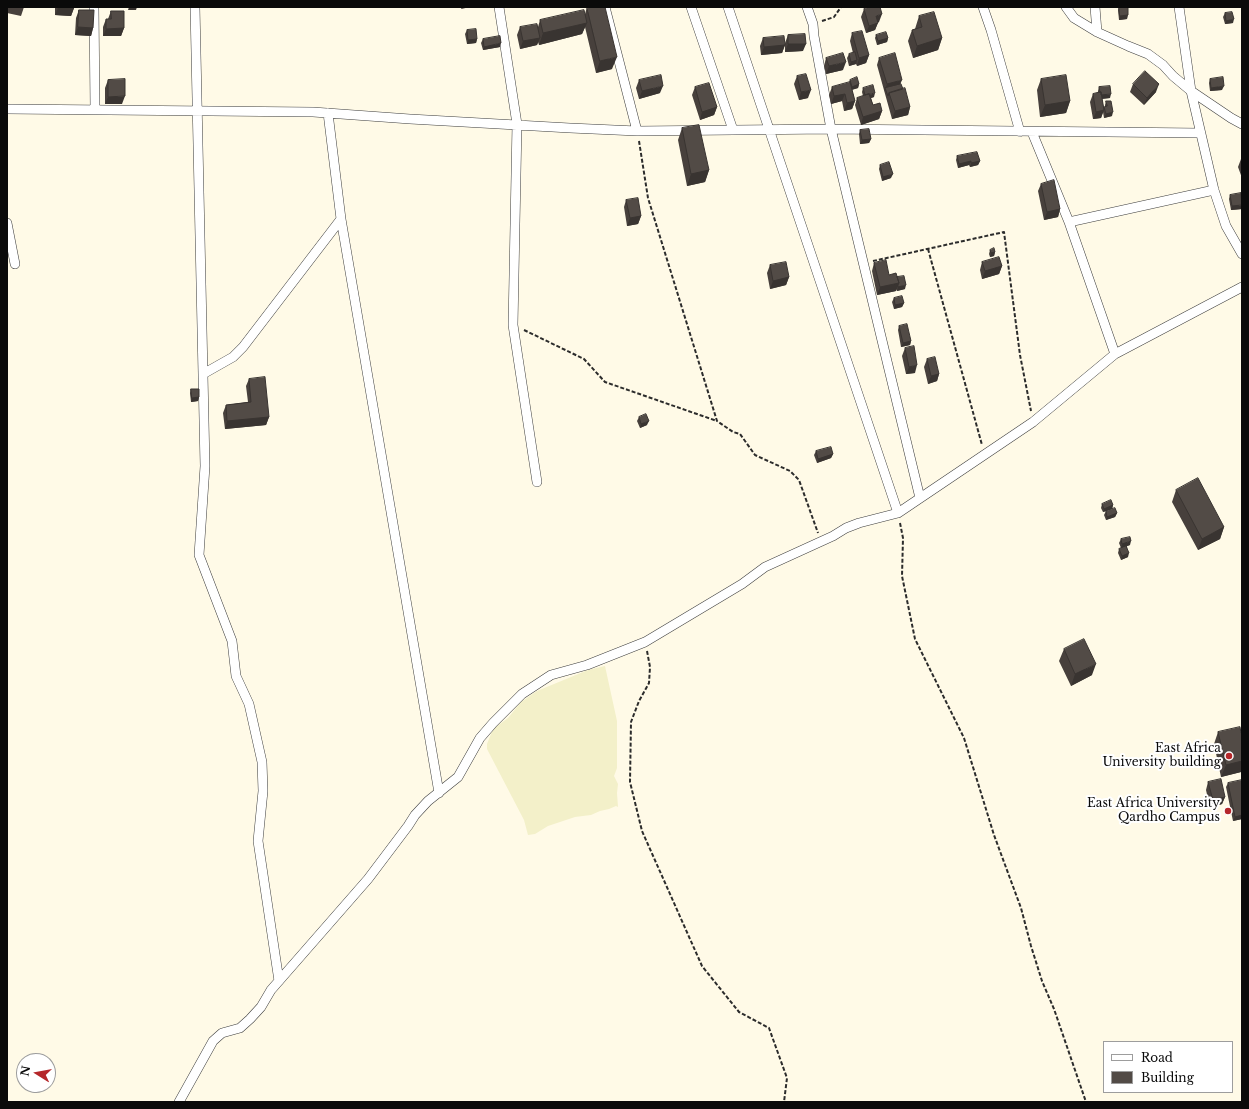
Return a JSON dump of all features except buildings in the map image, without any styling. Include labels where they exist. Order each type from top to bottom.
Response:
[{"type":"street","points":[[94,7],[95,109]]},
{"type":"street","points":[[195,7],[205,466],[199,555],[232,641],[236,676],[249,704],[262,762],[263,791],[258,841],[279,981]]},
{"type":"street","points":[[499,7],[517,124],[513,325],[537,482]]},
{"type":"street","points":[[605,7],[637,131]]},
{"type":"street","points":[[691,7],[733,130]]},
{"type":"street","points":[[728,7],[898,513]]},
{"type":"street","points":[[807,7],[813,24],[831,129],[920,498]]},
{"type":"street","points":[[983,7],[1020,132]]},
{"type":"street","points":[[1066,7],[1074,18],[1097,32],[1148,54],[1163,65],[1173,76],[1191,91],[1242,124]]},
{"type":"street","points":[[1095,7],[1097,32]]},
{"type":"street","points":[[1179,7],[1191,91],[1214,190],[1226,226],[1242,254]]},
{"type":"street","points":[[7,109],[328,113],[410,119],[637,131],[831,129],[1200,133]]},
{"type":"street","points":[[328,113],[341,219],[439,792]]},
{"type":"street","points":[[1032,132],[1069,222],[1115,354]]},
{"type":"street","points":[[1069,222],[1214,190]]},
{"type":"street","points":[[203,374],[232,357],[243,347],[341,219]]},
{"type":"street","points":[[7,223],[15,264]]},
{"type":"street","points":[[178,1102],[213,1041],[222,1033],[240,1028],[250,1019],[279,981],[368,879],[408,826],[415,814],[428,801],[458,777],[480,738],[522,694],[551,675],[587,665],[645,642],[742,584],[765,567],[859,523],[898,513],[1033,422],[1115,354],[1242,287]]},
{"type":"path","points":[[813,24],[834,17],[841,7]]},
{"type":"path","points":[[637,131],[648,198],[717,421]]},
{"type":"path","points":[[863,263],[1004,232],[1020,355],[1033,422]]},
{"type":"path","points":[[928,249],[985,454]]},
{"type":"path","points":[[513,325],[584,359],[605,382],[717,421],[733,432],[740,434],[755,455],[790,471],[799,480],[821,541]]},
{"type":"path","points":[[898,513],[903,538],[902,576],[915,639],[964,738],[994,835],[1021,908],[1042,981],[1054,1009],[1086,1102]]},
{"type":"path","points":[[645,642],[650,667],[649,683],[630,722],[630,782],[642,831],[702,966],[739,1012],[769,1028],[787,1078],[784,1102]]},
{"type":"shaded area","points":[[605,666],[617,721],[617,768],[614,776],[618,784],[618,807],[616,806],[591,815],[575,817],[548,826],[535,834],[528,835],[524,820],[487,749],[487,744],[493,729],[508,718],[521,702],[537,691],[588,670]]},
{"type":"place","name":"East Africa University building","points":[[1229,756]]},
{"type":"place","name":"East Africa University Qardho Campus","points":[[1228,811]]}]
